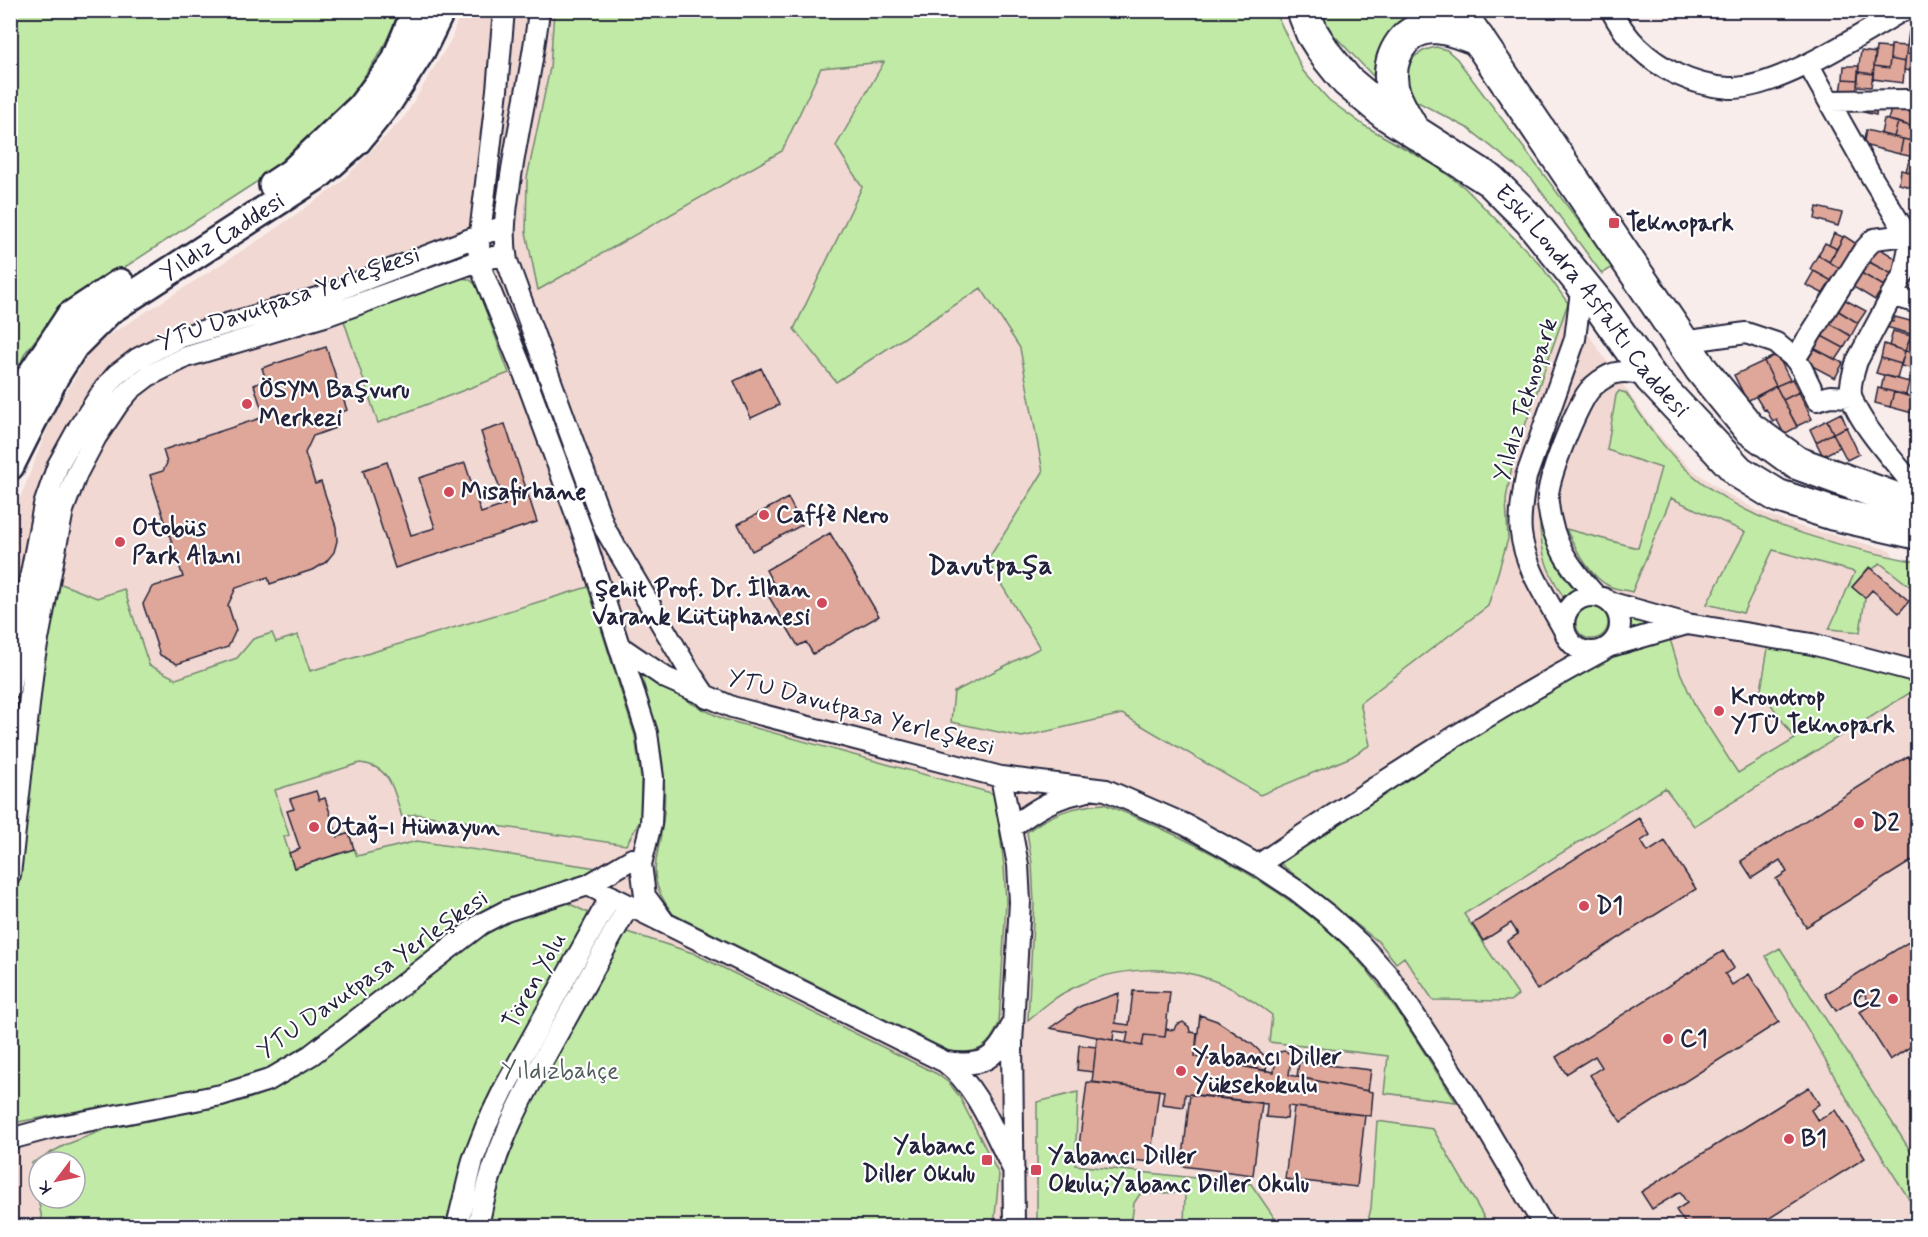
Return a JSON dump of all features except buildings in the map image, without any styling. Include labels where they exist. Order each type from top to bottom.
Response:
[{"type":"main road","name":"Yıldız Caddesi","points":[[10,415],[26,383],[70,316],[291,173],[361,107],[395,62],[416,10]]},
{"type":"main road","name":"Yıldız Caddesi","points":[[10,466],[55,376],[74,346],[110,310],[320,174],[357,141],[395,91],[421,51],[441,10]]},
{"type":"main road","name":"Eski Londra Asfaltı Caddesi","points":[[1303,10],[1317,41],[1347,81],[1385,113],[1491,181],[1530,220],[1582,283],[1651,378],[1739,472],[1778,496],[1834,514],[1917,533]]},
{"type":"main road","name":"Eski Londra Asfaltı Caddesi","points":[[1458,10],[1701,369],[1749,428],[1797,463],[1846,481],[1915,492]]},
{"type":"main road","points":[[1413,131],[1393,89],[1391,76],[1393,58],[1403,39],[1415,32],[1435,27],[1457,31],[1478,39]]},
{"type":"main road","points":[[1834,514],[1917,544]]},
{"type":"street","points":[[504,10],[478,261],[525,376],[584,536],[646,734],[653,778],[651,824],[640,864],[645,896],[665,923]]},
{"type":"street","points":[[539,10],[534,56],[514,152],[504,226],[506,254],[512,278],[605,529],[707,698]]},
{"type":"street","points":[[1611,10],[1630,40],[1659,66],[1694,82],[1730,88],[1749,87],[1808,64],[1907,10]]},
{"type":"street","points":[[1808,64],[1907,235],[1909,247],[1906,267],[1857,361],[1853,373],[1851,397],[1861,417],[1915,492]]},
{"type":"street","points":[[1830,101],[1907,100],[1917,102]]},
{"type":"street","name":"YTU Davutpasa Yerleşkesi","points":[[10,689],[44,505],[58,465],[79,427],[117,374],[137,359],[178,338],[320,297],[504,226]]},
{"type":"street","points":[[1795,359],[1863,251],[1874,239],[1907,235]]},
{"type":"street","name":"YTU Davutpasa Yerleşkesi","points":[[10,875],[34,660],[63,510],[77,473],[96,437],[118,404],[131,389],[148,376],[186,357],[325,316],[478,261],[506,254]]},
{"type":"street","name":"Yıldız Teknopark","points":[[1566,634],[1531,569],[1521,533],[1522,499],[1526,477],[1575,339],[1582,283]]},
{"type":"street","points":[[1891,295],[1917,303]]},
{"type":"street","points":[[1683,342],[1746,333],[1776,343],[1795,359],[1817,400],[1830,396],[1851,397]]},
{"type":"street","name":"Yıldız Teknopark","points":[[1604,599],[1569,564],[1554,538],[1547,500],[1552,471],[1587,394],[1597,383],[1609,375],[1630,371],[1651,378]]},
{"type":"street","points":[[1540,685],[1563,652],[1566,612],[1571,605],[1586,596],[1604,599],[1687,624],[1812,644],[1917,672]]},
{"type":"street","points":[[1258,865],[1368,792],[1540,685],[1606,649],[1617,639],[1620,620],[1618,611],[1604,599]]},
{"type":"street","points":[[1566,634],[1574,646],[1592,653],[1687,624]]},
{"type":"street","name":"YTU Davutpasa Yerleşkesi","points":[[619,646],[666,678],[707,698],[732,707],[1001,777],[1106,790],[1186,825],[1258,865],[1296,890],[1329,916],[1360,944],[1388,975],[1468,1097],[1544,1227]]},
{"type":"street","name":"YTU Davutpasa Yerleşkesi","points":[[1001,777],[1018,865],[1020,902],[1013,1024],[1014,1227]]},
{"type":"street","points":[[1012,827],[1032,811],[1057,799],[1081,792],[1106,790]]},
{"type":"street","name":"YTU Davutpasa Yerleşkesi","points":[[10,1139],[51,1128],[221,1095],[268,1080],[311,1054],[487,920],[519,906],[588,885],[632,859]]},
{"type":"street","name":"YTU Davutpasa Yerleşkesi","points":[[588,885],[945,1062],[959,1073],[973,1091],[1014,1171]]},
{"type":"street","name":"Tören Yolu","points":[[457,1227],[473,1160],[505,1087],[611,897]]},
{"type":"street","name":"Tören Yolu","points":[[478,1227],[492,1166],[506,1132],[523,1096],[629,905]]},
{"type":"street","name":"YTU Davutpasa Yerleşkesi","points":[[945,1062],[967,1065],[988,1059],[1002,1045],[1013,1024]]},
{"type":"shaded area","points":[[460,11],[1275,11],[1303,71],[1330,100],[1365,126],[1436,166],[1465,188],[1540,264],[1655,431],[1687,465],[1722,491],[1759,511],[1798,526],[1890,550],[1917,593],[1917,1226],[11,1226],[10,524],[52,417],[94,345],[262,238],[338,185],[405,116],[452,38]]},
{"type":"green space","points":[[1437,10],[1441,15],[1404,20],[1398,24],[1377,53],[1373,76],[1332,33],[1318,11]]},
{"type":"green space","points":[[11,11],[400,11],[382,50],[339,114],[275,170],[60,309],[25,353],[11,385]]},
{"type":"green space","points":[[554,11],[1275,11],[1303,71],[1329,100],[1365,126],[1436,166],[1465,188],[1540,264],[1568,303],[1513,460],[1506,499],[1508,539],[1488,606],[1360,703],[1370,745],[1351,757],[1260,795],[1122,714],[1022,737],[951,722],[954,692],[1040,648],[987,561],[1043,472],[1020,348],[981,288],[836,382],[794,329],[862,187],[836,146],[884,62],[821,68],[782,151],[538,290],[526,232],[527,178],[550,68]]},
{"type":"green space","points":[[1436,47],[1447,50],[1457,59],[1613,267],[1602,274],[1532,179],[1469,129],[1414,100],[1407,86],[1408,67],[1415,56]]},
{"type":"green space","points":[[459,278],[469,279],[476,285],[509,373],[378,423],[344,321]]},
{"type":"green space","points":[[1619,391],[1626,393],[1677,461],[1710,489],[1765,519],[1795,531],[1856,549],[1917,562],[1917,592],[1880,563],[1873,569],[1869,567],[1852,587],[1865,598],[1860,632],[1829,629],[1855,572],[1773,550],[1743,613],[1707,604],[1745,532],[1671,498],[1632,592],[1611,587],[1602,581],[1583,560],[1566,529],[1638,548],[1661,468],[1607,450],[1616,395]]},
{"type":"green space","points":[[1539,517],[1543,517],[1556,564],[1575,590],[1564,598],[1545,559]]},
{"type":"green space","points":[[59,583],[97,598],[124,589],[149,665],[176,679],[237,658],[253,639],[272,633],[276,642],[298,635],[310,671],[588,587],[635,736],[641,779],[640,821],[626,845],[416,814],[402,817],[394,790],[385,775],[371,765],[360,763],[275,790],[289,835],[284,837],[294,868],[354,849],[357,856],[417,841],[597,868],[568,881],[505,901],[475,915],[305,1046],[264,1070],[218,1085],[13,1123],[11,1122],[11,931],[44,662]]},
{"type":"green space","points":[[1592,607],[1603,612],[1608,623],[1603,634],[1592,639],[1581,634],[1576,623],[1581,612]]},
{"type":"green space","points":[[1628,616],[1666,623],[1628,630]]},
{"type":"green space","points":[[1670,639],[1680,672],[1696,708],[1738,773],[1795,739],[1761,690],[1769,642],[1917,681],[1917,691],[1916,689],[1694,826],[1665,788],[1464,914],[1518,995],[1510,1001],[1433,1000],[1404,957],[1396,963],[1380,943],[1281,864],[1282,854],[1615,649]]},
{"type":"green space","points":[[640,670],[693,704],[723,719],[995,794],[1006,902],[999,1023],[987,1044],[968,1052],[951,1052],[673,914],[656,882],[656,863],[665,796],[663,763]]},
{"type":"green space","points":[[1104,804],[1178,836],[1216,856],[1289,900],[1322,926],[1352,954],[1378,984],[1456,1102],[1384,1093],[1388,1056],[1269,1042],[1272,1015],[1236,991],[1195,975],[1142,970],[1106,976],[1067,991],[1049,1002],[1028,1020],[1034,903],[1032,863],[1027,832],[1045,820],[1064,812]]},
{"type":"green space","name":"Yıldızbahçe","points":[[568,903],[627,932],[693,953],[937,1074],[949,1083],[959,1096],[999,1175],[994,1226],[43,1226],[40,1210],[87,1210],[87,1150],[56,1150],[106,1129],[223,1106],[273,1090],[318,1063],[487,933],[510,921]]},
{"type":"green space","points":[[1780,948],[1917,1161],[1917,1212],[1861,1123],[1766,956]]},
{"type":"green space","points":[[1078,1092],[1075,1165],[1251,1184],[1280,1226],[1184,1226],[1185,1192],[1140,1194],[1134,1203],[1131,1226],[1037,1226],[1037,1102]]},
{"type":"green space","points":[[1377,1121],[1433,1129],[1489,1226],[1399,1226],[1368,1221],[1371,1208]]},
{"type":"place","name":"Teknopark","points":[[1614,223]]},
{"type":"place","name":"ÖSYM Başvuru Merkezi","points":[[247,404]]},
{"type":"place","name":"Misafirhane","points":[[449,492]]},
{"type":"place","name":"Caffè Nero","points":[[764,515]]},
{"type":"place","name":"Otobüs Park Alanı","points":[[120,542]]},
{"type":"place","name":"Şehit Prof. Dr. İlhan Varank Kütüphanesi","points":[[822,603]]},
{"type":"place","name":"Kronotrop YTÜ Teknopark","points":[[1719,711]]},
{"type":"place","name":"D2","points":[[1859,823]]},
{"type":"place","name":"Otağ-ı Hümayun","points":[[314,827]]},
{"type":"place","name":"D1","points":[[1584,906]]},
{"type":"place","name":"C2","points":[[1893,999]]},
{"type":"place","name":"C1","points":[[1668,1039]]},
{"type":"place","name":"Yabancı Diller Yüksekokulu","points":[[1181,1071]]},
{"type":"place","name":"B1","points":[[1789,1139]]},
{"type":"place","name":"Yabanc Diller Okulu","points":[[987,1160]]},
{"type":"place","name":"Yabancı Diller Okulu;Yabanc Diller Okulu","points":[[1036,1170]]},
{"type":"district","name":"Davutpaşa","points":[[990,566]]}]
